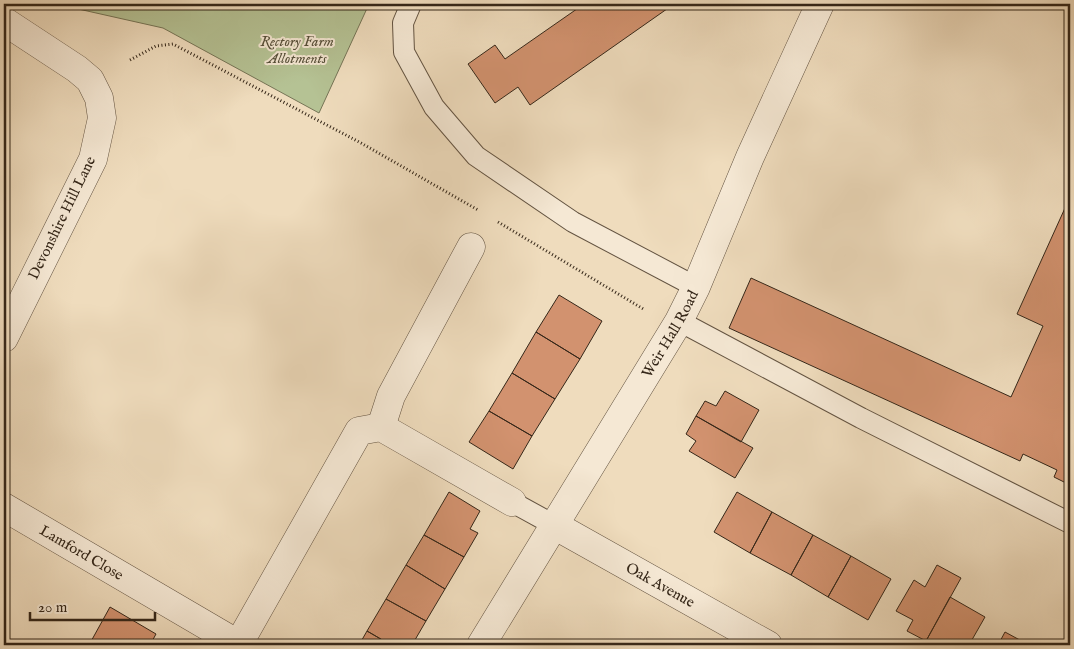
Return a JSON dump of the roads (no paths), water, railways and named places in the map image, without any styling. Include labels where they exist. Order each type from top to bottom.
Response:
[{"type":"street","name":"Weir Hall Road","points":[[482,645],[679,321],[696,288],[750,157],[820,4]]},
{"type":"street","name":"Devonshire Hill Lane","points":[[4,21],[77,69],[90,80],[99,98],[102,118],[93,159],[4,338]]},
{"type":"street","name":"Lamford Close","points":[[4,507],[238,645],[391,396],[471,247]]},
{"type":"street","points":[[370,429],[512,502]]},
{"type":"street","name":"Oak Avenue","points":[[554,525],[768,645]]},
{"type":"lane","points":[[411,4],[403,23],[404,52],[434,107],[476,156],[573,222],[696,288]]},
{"type":"lane","points":[[679,321],[861,418],[1070,522]]},
{"type":"lane","points":[[512,502],[554,525]]},
{"type":"park label","name":"Rectory Farm Allotments","points":[[297,50]]}]
